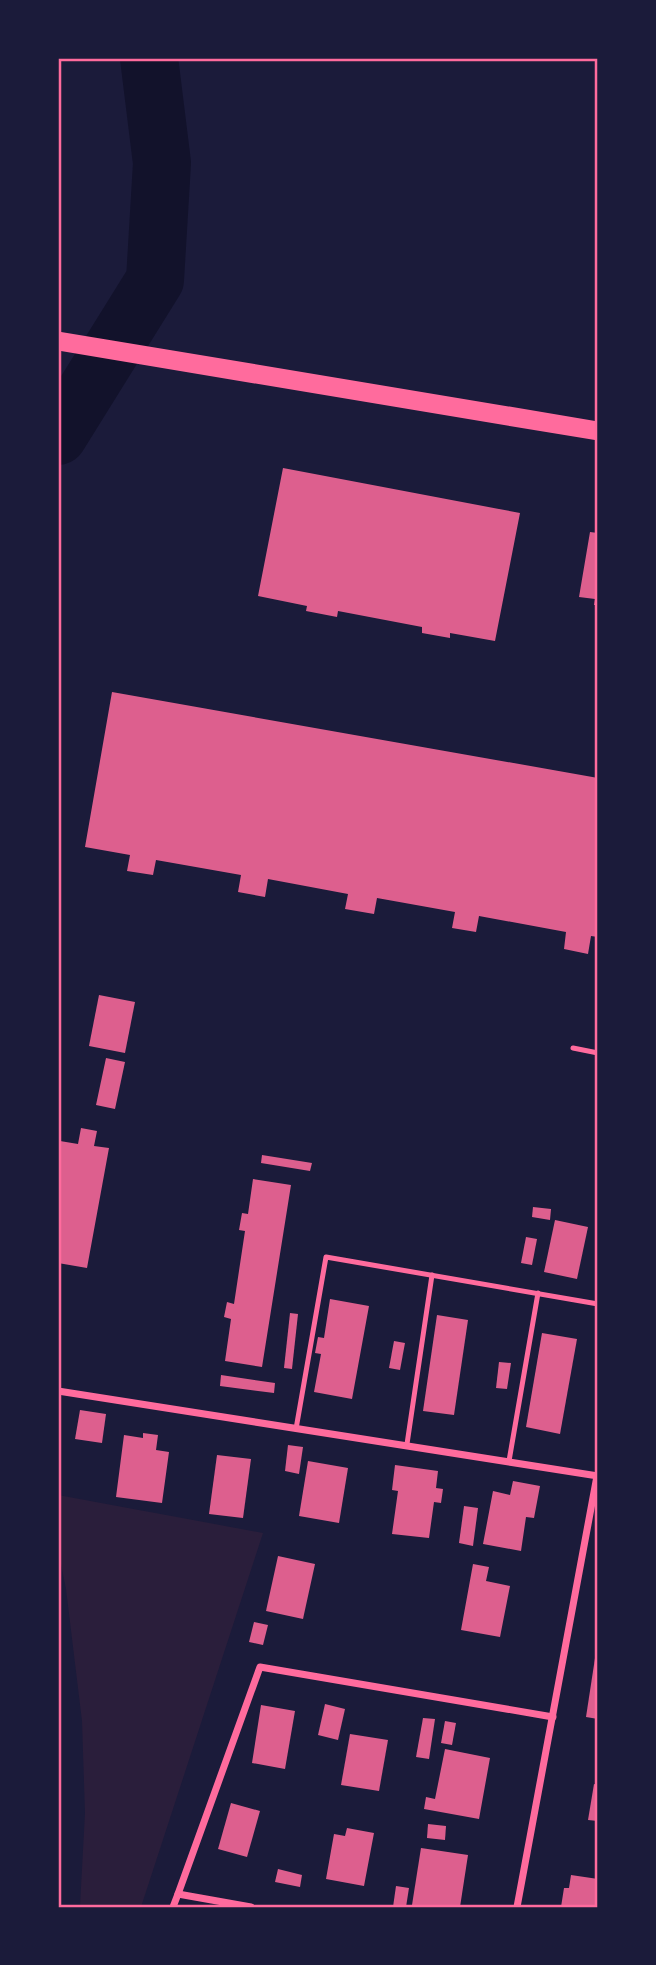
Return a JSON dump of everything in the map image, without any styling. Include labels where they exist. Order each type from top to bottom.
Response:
[{"type":"highway","points":[[58,341],[598,431]]},
{"type":"street","points":[[58,1391],[296,1431],[407,1444],[597,1476],[517,1907]]},
{"type":"street","points":[[173,1907],[260,1667],[552,1717]]},
{"type":"street","points":[[178,1894],[251,1907]]},
{"type":"lane","points":[[573,1048],[598,1053]]},
{"type":"lane","points":[[296,1431],[326,1257],[598,1304]]},
{"type":"lane","points":[[407,1444],[432,1275]]},
{"type":"lane","points":[[509,1461],[538,1293]]},
{"type":"shaded area","points":[[58,1495],[263,1533],[141,1907],[80,1906],[85,1813],[82,1721],[66,1589],[58,1549]]},
{"type":"building","points":[[283,468],[520,513],[495,641],[450,633],[450,638],[422,633],[422,627],[338,611],[337,617],[306,611],[307,606],[258,596]]},
{"type":"building","points":[[590,532],[598,533],[598,605],[594,605],[595,599],[579,597]]},
{"type":"building","points":[[112,692],[598,778],[598,937],[591,936],[588,954],[564,949],[566,932],[479,916],[476,932],[452,928],[455,912],[377,898],[374,914],[345,909],[348,894],[268,879],[265,897],[238,892],[241,875],[156,860],[153,875],[127,871],[130,855],[85,847]]},
{"type":"building","points":[[99,995],[135,1002],[125,1053],[89,1046]]},
{"type":"building","points":[[106,1058],[125,1062],[115,1109],[96,1105]]},
{"type":"building","points":[[81,1128],[97,1131],[94,1146],[109,1148],[87,1268],[58,1263],[58,1151],[60,1141],[78,1144]]},
{"type":"building","points":[[262,1155],[312,1163],[310,1171],[261,1163]]},
{"type":"building","points":[[253,1179],[291,1185],[262,1367],[225,1361],[231,1319],[224,1317],[227,1302],[234,1304],[245,1231],[239,1230],[242,1213],[248,1214]]},
{"type":"building","points":[[533,1207],[551,1209],[550,1220],[532,1217]]},
{"type":"building","points":[[555,1220],[588,1227],[577,1279],[544,1272]]},
{"type":"building","points":[[526,1237],[537,1239],[532,1265],[521,1263]]},
{"type":"building","points":[[330,1299],[369,1306],[352,1399],[314,1392],[321,1354],[315,1353],[318,1337],[324,1338]]},
{"type":"building","points":[[290,1313],[298,1314],[292,1369],[284,1368]]},
{"type":"building","points":[[437,1315],[468,1320],[454,1415],[423,1411]]},
{"type":"building","points":[[542,1333],[577,1339],[560,1434],[526,1427]]},
{"type":"building","points":[[394,1341],[405,1343],[400,1370],[389,1368]]},
{"type":"building","points":[[499,1362],[511,1363],[507,1389],[496,1388]]},
{"type":"building","points":[[221,1375],[275,1383],[274,1393],[220,1386]]},
{"type":"building","points":[[80,1410],[106,1414],[102,1443],[75,1439]]},
{"type":"building","points":[[143,1433],[158,1435],[156,1450],[169,1452],[162,1503],[116,1497],[124,1435],[143,1438]]},
{"type":"building","points":[[288,1445],[303,1447],[299,1474],[285,1471]]},
{"type":"building","points":[[217,1455],[251,1459],[243,1518],[209,1514]]},
{"type":"building","points":[[308,1461],[348,1468],[339,1523],[299,1516]]},
{"type":"building","points":[[395,1465],[438,1471],[436,1488],[443,1489],[441,1503],[434,1502],[429,1538],[392,1534],[398,1491],[392,1490]]},
{"type":"building","points":[[513,1481],[540,1486],[534,1518],[526,1517],[521,1551],[483,1544],[493,1491],[510,1495]]},
{"type":"building","points":[[464,1506],[478,1508],[473,1546],[459,1543]]},
{"type":"building","points":[[278,1556],[315,1564],[303,1619],[266,1611]]},
{"type":"building","points":[[473,1564],[489,1567],[486,1581],[510,1586],[500,1637],[461,1630]]},
{"type":"building","points":[[254,1622],[268,1625],[263,1645],[249,1642]]},
{"type":"building","points":[[598,1645],[598,1719],[586,1717]]},
{"type":"building","points":[[325,1704],[345,1709],[338,1740],[318,1735]]},
{"type":"building","points":[[261,1705],[295,1711],[285,1769],[252,1763]]},
{"type":"building","points":[[423,1718],[435,1719],[429,1759],[416,1757]]},
{"type":"building","points":[[445,1721],[456,1723],[452,1745],[441,1743]]},
{"type":"building","points":[[350,1734],[388,1740],[379,1791],[341,1785]]},
{"type":"building","points":[[445,1749],[490,1758],[479,1819],[424,1809],[426,1797],[435,1799]]},
{"type":"building","points":[[594,1784],[598,1785],[598,1821],[588,1820]]},
{"type":"building","points":[[231,1803],[260,1811],[247,1857],[218,1849]]},
{"type":"building","points":[[428,1824],[446,1826],[445,1840],[427,1838]]},
{"type":"building","points":[[347,1828],[374,1833],[364,1886],[326,1879],[334,1834],[345,1836]]},
{"type":"building","points":[[421,1848],[468,1855],[460,1907],[412,1905]]},
{"type":"building","points":[[278,1869],[302,1875],[300,1887],[275,1882]]},
{"type":"building","points":[[571,1875],[598,1879],[598,1907],[561,1907],[564,1888],[569,1888]]},
{"type":"building","points":[[396,1886],[409,1888],[406,1907],[393,1907]]},
{"type":"waterway","points":[[58,436],[155,280],[162,163],[149,58]]}]
